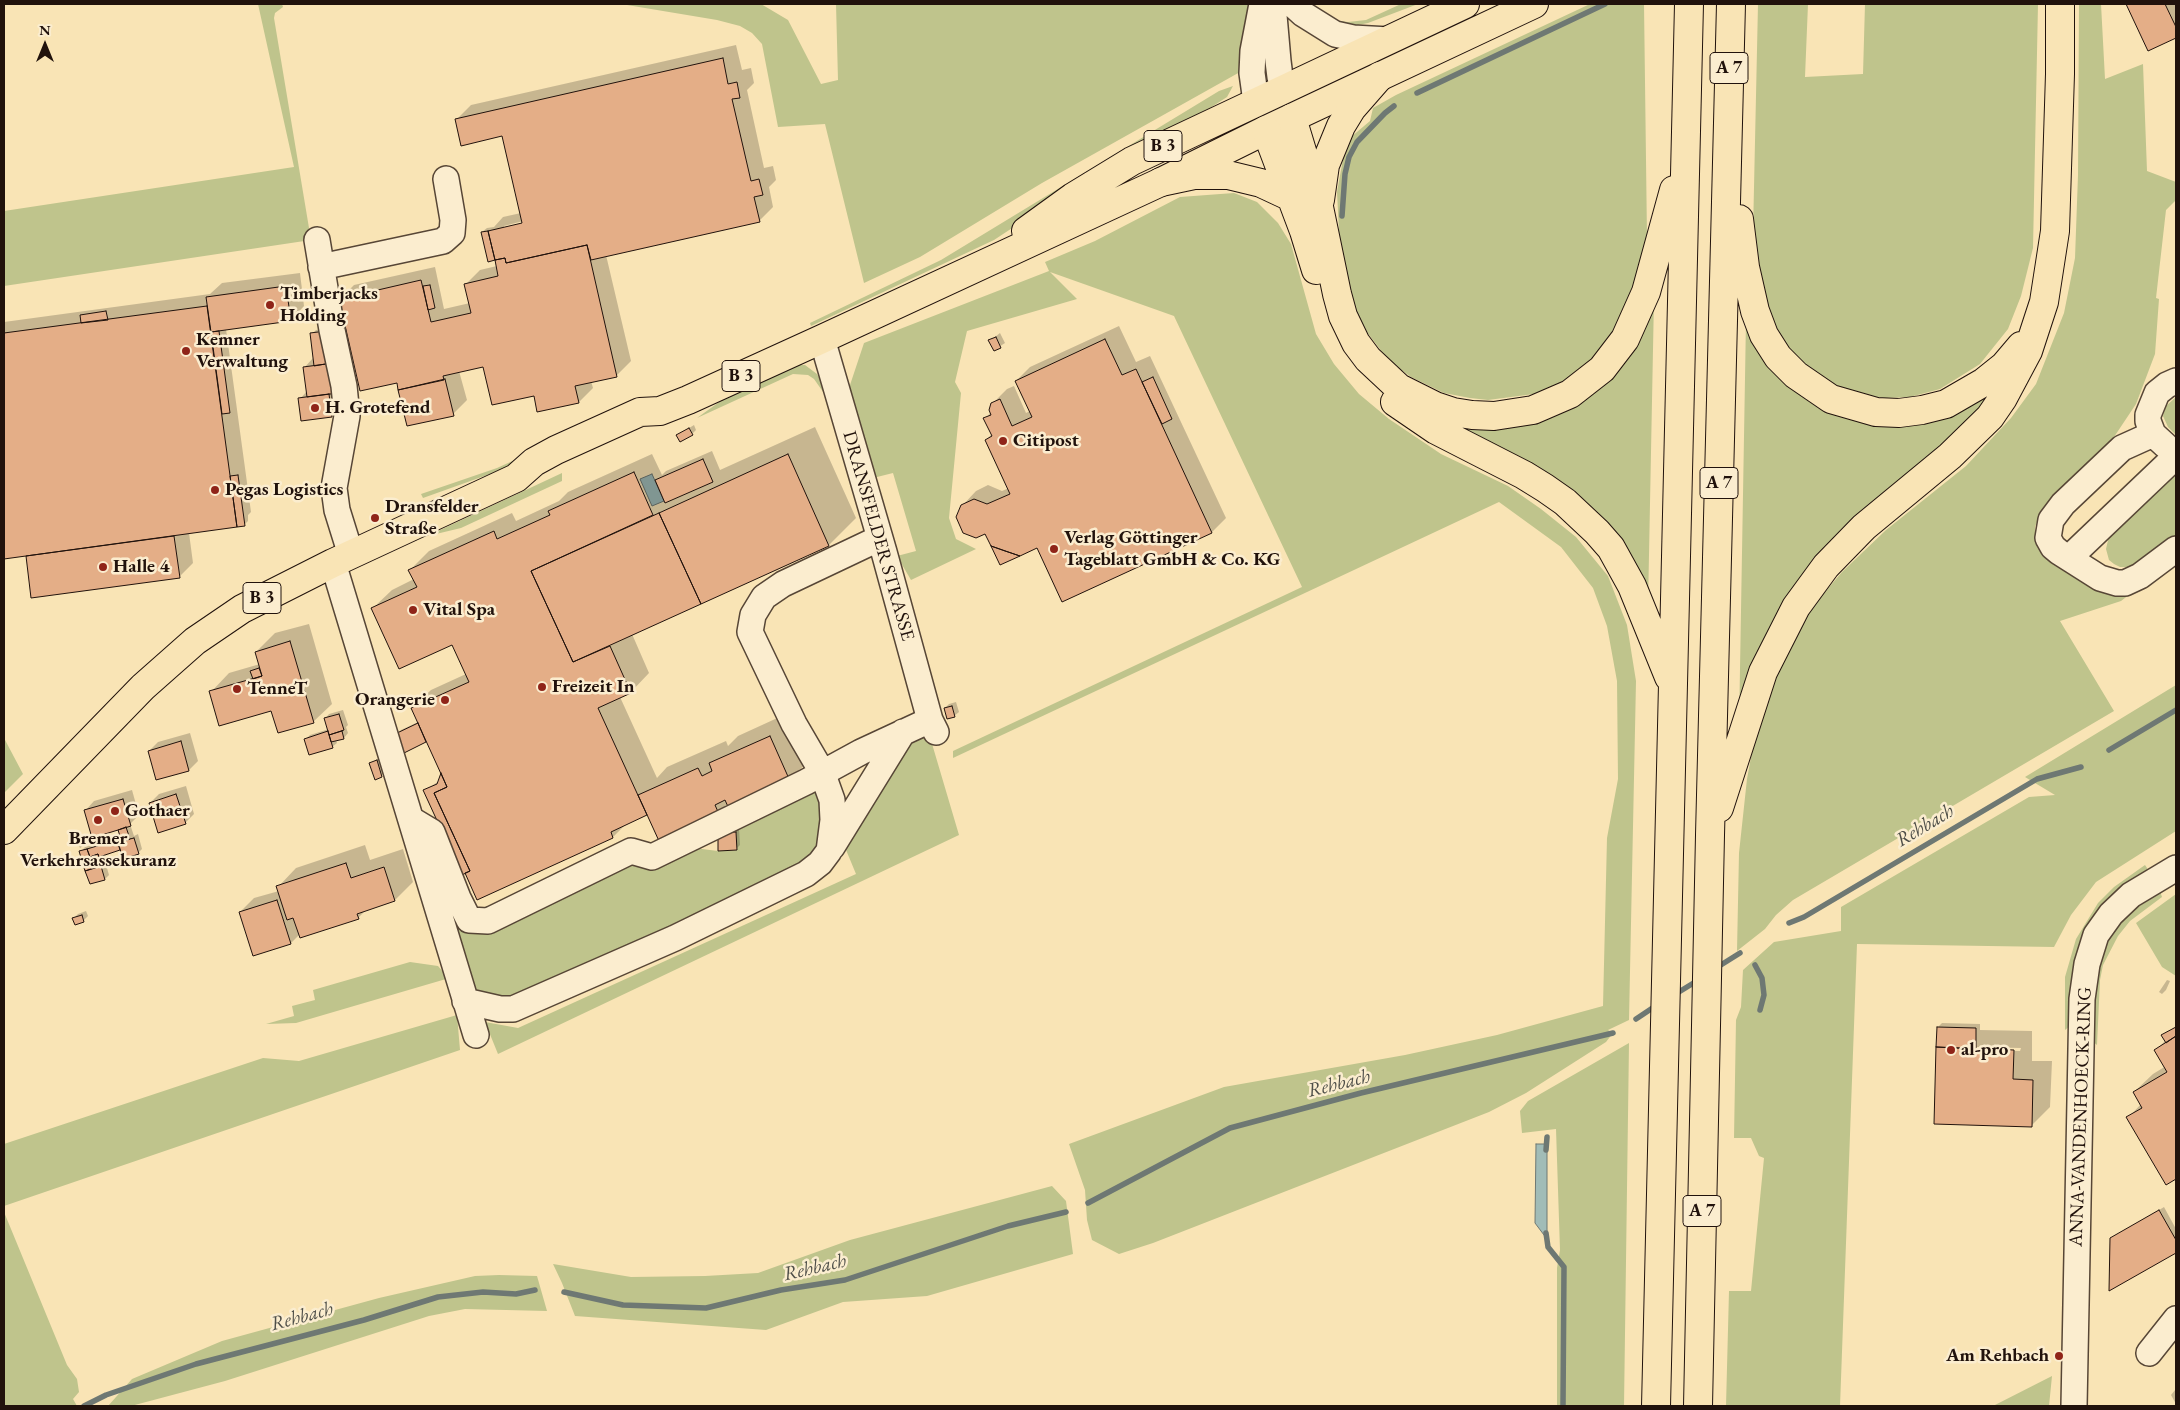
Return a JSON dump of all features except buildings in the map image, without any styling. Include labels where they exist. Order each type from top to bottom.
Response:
[{"type":"main road","name":"B 3","points":[[982,263],[1102,178],[1132,161],[1465,4]]},
{"type":"main road","name":"B 3","points":[[4,830],[142,688],[195,641],[242,609],[342,559],[516,478],[534,462],[556,450],[640,412],[660,411],[822,339],[982,263],[1161,182],[1266,130],[1534,4]]},
{"type":"main road","name":"A 7","points":[[1698,1406],[1708,916],[1731,4]]},
{"type":"main road","points":[[1710,835],[1763,672],[1796,607],[1826,566],[1845,546],[1887,507],[1950,456],[1990,417],[2016,376],[2028,351],[2049,277],[2055,231],[2060,74],[2060,4]]},
{"type":"main road","name":"A 7","points":[[1656,1406],[1689,15]]},
{"type":"main road","points":[[1319,207],[1326,165],[1335,139],[1352,108],[1380,76]]},
{"type":"main road","points":[[1284,89],[1319,207],[1343,316],[1356,343],[1368,359],[1399,388],[1435,406],[1472,415],[1513,414],[1533,410],[1570,394],[1602,369],[1625,339],[1637,316],[1655,266],[1686,142]]},
{"type":"main road","points":[[1256,102],[1313,258],[1330,320],[1345,350],[1375,385],[1415,417],[1524,475],[1565,502],[1597,532],[1611,548],[1632,586],[1674,690]]},
{"type":"main road","points":[[1728,131],[1745,267],[1755,311],[1764,335],[1778,357],[1814,389],[1831,399],[1876,412],[1922,410],[1946,404],[1984,382],[2004,366],[2037,324]]},
{"type":"main road","points":[[1161,182],[1194,175],[1228,175],[1261,183],[1291,197]]},
{"type":"street","points":[[1256,102],[1252,73],[1253,51],[1262,4]]},
{"type":"street","points":[[1273,4],[1280,77],[1284,89]]},
{"type":"street","points":[[1292,4],[1311,20],[1335,34],[1353,38],[1389,40]]},
{"type":"street","points":[[321,267],[442,241],[452,233],[453,220],[446,179]]},
{"type":"street","points":[[317,240],[344,386],[347,416],[346,429],[334,477],[334,496],[342,531],[342,559],[422,826],[465,1001],[476,1034]]},
{"type":"street","name":"DRANSFELDER STRASSE","points":[[822,339],[933,726],[903,732]]},
{"type":"street","points":[[2176,381],[2161,389],[2152,403],[2148,421],[2153,434],[2163,444],[2176,450]]},
{"type":"street","points":[[2153,434],[2122,448],[2063,504],[2048,527],[2048,538],[2052,547],[2100,578],[2117,583],[2125,583],[2140,576],[2176,549]]},
{"type":"street","points":[[2069,558],[2176,456]]},
{"type":"street","points":[[829,851],[833,820],[832,800],[822,772],[794,724],[750,632],[753,615],[764,597],[782,584],[880,538]]},
{"type":"street","points":[[422,826],[469,920],[488,921],[631,851],[652,856],[806,782],[822,772],[903,732]]},
{"type":"street","points":[[465,1001],[500,1009],[513,1009],[675,938],[806,874],[829,851],[903,732]]},
{"type":"street","name":"ANNA-VANDENHOECK-RING","points":[[2074,1406],[2082,999],[2087,964],[2096,935],[2111,914],[2131,895],[2176,868]]},
{"type":"street","points":[[2149,1353],[2176,1319]]},
{"type":"green space","points":[[258,4],[282,4],[283,7],[275,13],[274,18],[311,240],[4,286],[4,211],[294,167]]},
{"type":"green space","points":[[621,4],[761,4],[788,20],[821,84],[838,80],[836,4],[1250,4],[1240,72],[1042,183],[920,257],[864,283],[825,124],[778,127],[762,44],[752,33],[740,26],[717,20]]},
{"type":"green space","points":[[1401,4],[1418,4],[1368,23],[1353,26],[1326,19],[1348,22],[1366,20]]},
{"type":"green space","points":[[1590,4],[1644,4],[1647,238],[1638,274],[1616,326],[1601,350],[1583,369],[1554,387],[1534,394],[1488,400],[1444,393],[1411,377],[1389,361],[1366,331],[1355,308],[1340,251],[1337,192],[1343,159],[1351,137],[1370,121],[1373,108],[1396,95]]},
{"type":"green space","points":[[1758,4],[1808,4],[1805,77],[1863,74],[1865,4],[2038,4],[2033,248],[2021,296],[2008,329],[1980,364],[1940,389],[1910,397],[1885,398],[1861,396],[1830,387],[1786,352],[1764,307],[1753,233]]},
{"type":"green space","points":[[2079,4],[2101,4],[2105,79],[2143,64],[2147,171],[2176,182],[2176,200],[2166,210],[2156,298],[2159,299],[2155,354],[2136,404],[2110,443],[2048,504],[2039,516],[2035,527],[2036,541],[2044,555],[2134,591],[2121,601],[2060,621],[2114,711],[1793,900],[1776,915],[1765,929],[1737,951],[1739,853],[1747,779],[1753,746],[1778,665],[1807,613],[1842,572],[1886,530],[1966,466],[2011,418],[2036,384],[2064,313],[2075,258],[2078,175]]},
{"type":"green space","points":[[1233,86],[1227,97],[1210,108],[1143,142],[994,240],[811,326],[810,323],[941,260],[1219,91]]},
{"type":"green space","points":[[1234,193],[1257,202],[1278,223],[1291,244],[1316,334],[1334,364],[1359,394],[1389,419],[1441,454],[1508,486],[1541,509],[1576,537],[1608,576],[1627,625],[1636,681],[1629,1020],[1608,1030],[1613,1033],[1606,1042],[1526,1093],[1489,1112],[1153,1243],[1119,1254],[1092,1240],[1087,1220],[1085,1190],[1069,1144],[1224,1087],[1405,1055],[1497,1035],[1603,1006],[1607,838],[1618,779],[1617,681],[1607,626],[1593,588],[1561,547],[1499,502],[953,758],[953,751],[1302,587],[1174,316],[1050,272],[1077,299],[967,331],[955,382],[961,393],[949,518],[956,539],[976,549],[911,580],[897,556],[916,551],[893,473],[873,478],[849,388],[864,343],[1049,271],[1045,262],[1095,241],[1180,197]]},
{"type":"green space","points":[[1654,298],[1648,606],[1624,555],[1425,416],[1534,419]]},
{"type":"green space","points":[[1746,320],[1867,419],[2009,381],[1863,521],[1739,727]]},
{"type":"green space","points":[[798,365],[805,365],[817,374],[824,386],[828,399],[814,379],[808,375],[793,374],[697,418],[729,395]]},
{"type":"green space","points":[[2176,397],[2176,435],[2168,427],[2163,416],[2166,406]]},
{"type":"green space","points":[[548,445],[521,461],[490,474],[423,498],[421,494],[497,468]]},
{"type":"green space","points":[[2176,471],[2176,538],[2133,567],[2120,567],[2114,564],[2109,560],[2106,549],[2109,536]]},
{"type":"green space","points":[[562,473],[562,481],[461,528],[436,534],[436,532]]},
{"type":"green space","points":[[2176,685],[2176,831],[2096,882],[2071,915],[2054,947],[1857,944],[1840,1406],[1726,1406],[1729,1291],[1751,1291],[1764,1158],[1759,1156],[1751,1138],[1734,1138],[1736,1020],[1741,1007],[1743,970],[1774,942],[1841,931],[1841,907],[2029,797],[2055,795],[2025,777]]},
{"type":"green space","points":[[930,737],[959,835],[498,1054],[485,1022],[518,1028],[856,874],[844,845],[908,740]]},
{"type":"green space","points":[[4,738],[23,774],[4,793]]},
{"type":"green space","points":[[816,785],[826,800],[821,845],[805,867],[510,1003],[481,996],[470,987],[444,888],[461,923],[632,860],[635,867],[642,864],[655,869],[694,848],[718,851],[736,850],[736,832],[718,833]]},
{"type":"green space","points":[[2145,865],[2149,871],[2076,959],[2072,978],[2071,1025],[2065,1030],[2065,977],[2076,939],[2098,903],[2114,887]]},
{"type":"green space","points":[[2160,891],[2162,897],[2130,921],[2118,936],[2103,965],[2100,980],[2097,1045],[2091,1040],[2092,983],[2104,949],[2113,932],[2126,916]]},
{"type":"green space","points":[[2176,894],[2176,976],[2162,967],[2136,923]]},
{"type":"green space","points":[[410,962],[438,966],[446,979],[296,1023],[266,1024],[294,1016],[292,1006],[315,1000],[313,990]]},
{"type":"green space","points":[[457,1015],[460,1050],[4,1206],[4,1144],[263,1058],[299,1061]]},
{"type":"green space","points":[[1629,1043],[1624,1406],[1557,1406],[1557,1268],[1560,1250],[1556,1129],[1522,1133],[1520,1111],[1528,1101]]},
{"type":"green space","points":[[1052,1186],[1066,1201],[1073,1254],[927,1296],[843,1302],[766,1330],[575,1316],[553,1264],[631,1277],[758,1273],[850,1240]]},
{"type":"green space","points":[[4,1212],[67,1365],[77,1379],[79,1392],[73,1399],[77,1406],[4,1406]]},
{"type":"green space","points":[[475,1276],[537,1276],[547,1311],[465,1309],[429,1316],[225,1381],[131,1406],[108,1406],[132,1379],[222,1341],[379,1298]]},
{"type":"green space","points":[[2052,1376],[2049,1406],[1993,1406]]},
{"type":"water","points":[[652,474],[664,501],[652,506],[640,479]]},
{"type":"water","points":[[1536,1144],[1547,1144],[1547,1239],[1535,1223]]},
{"type":"waterway","points":[[1417,93],[1605,4]]},
{"type":"waterway","points":[[1342,216],[1345,174],[1349,157],[1357,142],[1394,106]]},
{"type":"waterway","name":"Rehbach","points":[[2109,750],[2176,710]]},
{"type":"waterway","name":"Rehbach","points":[[1789,923],[1804,917],[2037,779],[2081,767]]},
{"type":"waterway","name":"Rehbach","points":[[1716,968],[1740,953]]},
{"type":"waterway","points":[[1755,965],[1762,978],[1764,995],[1760,1010]]},
{"type":"waterway","name":"Rehbach","points":[[1674,995],[1700,979]]},
{"type":"waterway","name":"Rehbach","points":[[1636,1019],[1657,1005]]},
{"type":"waterway","name":"Rehbach","points":[[1088,1203],[1230,1128],[1361,1093],[1613,1033]]},
{"type":"waterway","points":[[1546,1150],[1547,1137]]},
{"type":"waterway","name":"Rehbach","points":[[564,1292],[623,1305],[706,1308],[781,1290],[845,1280],[1008,1226],[1066,1212]]},
{"type":"waterway","points":[[1546,1233],[1548,1247],[1564,1267],[1563,1406]]},
{"type":"waterway","name":"Rehbach","points":[[84,1406],[106,1395],[196,1364],[364,1320],[438,1297],[483,1292],[516,1294],[535,1290]]},
{"type":"place","name":"Timberjacks Holding","points":[[270,305]]},
{"type":"place","name":"Kemner Verwaltung","points":[[186,351]]},
{"type":"place","name":"H. Grotefend","points":[[315,408]]},
{"type":"place","name":"Citipost","points":[[1003,441]]},
{"type":"place","name":"Pegas Logistics","points":[[215,490]]},
{"type":"place","name":"Dransfelder Straße","points":[[375,518]]},
{"type":"place","name":"Verlag Göttinger Tageblatt GmbH & Co. KG","points":[[1054,549]]},
{"type":"place","name":"Halle 4","points":[[103,567]]},
{"type":"place","name":"Vital Spa","points":[[413,610]]},
{"type":"place","name":"Freizeit In","points":[[542,687]]},
{"type":"place","name":"TenneT","points":[[237,689]]},
{"type":"place","name":"Orangerie","points":[[445,700]]},
{"type":"place","name":"Gothaer","points":[[115,811]]},
{"type":"place","name":"Bremer Verkehrsassekuranz","points":[[98,820]]},
{"type":"place","name":"al-pro","points":[[1951,1050]]},
{"type":"place","name":"Am Rehbach","points":[[2059,1356]]}]
